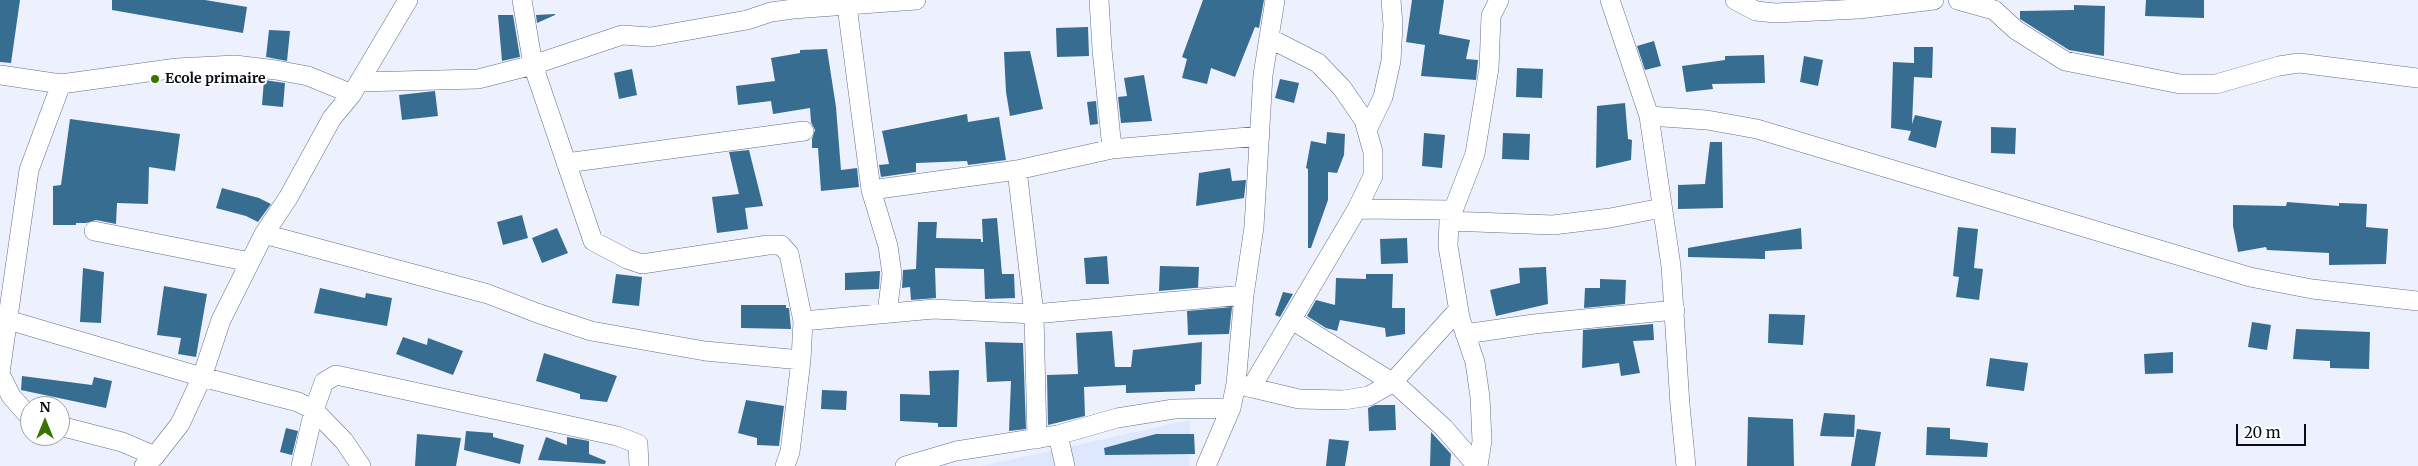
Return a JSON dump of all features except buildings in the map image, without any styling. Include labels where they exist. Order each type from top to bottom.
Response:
[{"type":"street","points":[[70,429],[122,442],[149,461],[180,424],[202,377],[221,320],[264,234],[288,198],[332,118],[356,88],[408,0]]},
{"type":"street","points":[[522,0],[533,65],[593,241],[627,260],[642,264],[768,245],[781,245],[790,254],[802,321],[801,360],[790,452],[785,466]]},
{"type":"street","points":[[0,75],[61,84],[177,68],[235,65],[308,76],[356,88],[478,79],[533,65],[622,35],[651,37],[747,20],[771,6],[847,6],[916,0]]},
{"type":"street","points":[[1100,0],[1102,48],[1112,149]]},
{"type":"street","points":[[1244,386],[1244,295],[1254,227],[1263,75],[1275,0]]},
{"type":"street","points":[[1367,130],[1383,97],[1391,61],[1394,26],[1391,0]]},
{"type":"street","points":[[1477,466],[1482,441],[1480,397],[1474,362],[1458,310],[1448,246],[1451,216],[1475,154],[1489,68],[1491,16],[1499,0]]},
{"type":"street","points":[[1610,0],[1649,116],[1675,310],[1680,405],[1686,466]]},
{"type":"street","points":[[1735,0],[1756,11],[1775,13],[1859,9],[1934,0]]},
{"type":"street","points":[[1958,0],[1994,10],[2031,40],[2065,61],[2180,84],[2216,84],[2279,66],[2299,63],[2418,78]]},
{"type":"street","points":[[847,6],[871,190],[885,236],[892,274],[887,313]]},
{"type":"street","points":[[1206,466],[1231,408],[1244,386],[1292,320],[1357,209],[1373,176],[1373,152],[1364,120],[1342,88],[1318,63],[1269,38]]},
{"type":"street","points":[[20,406],[12,396],[0,373],[4,320],[29,170],[61,84]]},
{"type":"street","points":[[1649,116],[1707,120],[1757,129],[2250,278],[2312,289],[2418,301]]},
{"type":"street","points":[[566,163],[804,131]]},
{"type":"street","points":[[871,190],[1017,170],[1112,149],[1260,136]]},
{"type":"street","points":[[1017,170],[1034,314],[1037,439]]},
{"type":"street","points":[[1357,209],[1553,225],[1610,218],[1662,208]]},
{"type":"street","points":[[94,231],[250,262]]},
{"type":"street","points":[[264,234],[488,294],[537,313],[591,330],[705,351],[801,360]]},
{"type":"street","points":[[802,321],[934,309],[1034,314],[1244,295]]},
{"type":"street","points":[[1244,386],[1299,399],[1344,400],[1369,396],[1392,383],[1458,310]]},
{"type":"street","points":[[1465,334],[1534,324],[1675,310]]},
{"type":"street","points":[[4,320],[202,377],[298,402],[314,410],[344,442],[361,466]]},
{"type":"street","points":[[1292,320],[1392,383],[1444,428],[1477,466]]},
{"type":"street","points":[[302,466],[314,410],[324,382],[336,375],[617,436],[638,444],[639,466]]},
{"type":"street","points":[[905,466],[958,459],[1058,435],[1117,418],[1174,410],[1231,408]]},
{"type":"street","points":[[1058,435],[1065,466]]},
{"type":"shaded area","points":[[1190,420],[1189,466],[982,466]]},
{"type":"place","name":"Ecole primaire","points":[[155,79]]}]
